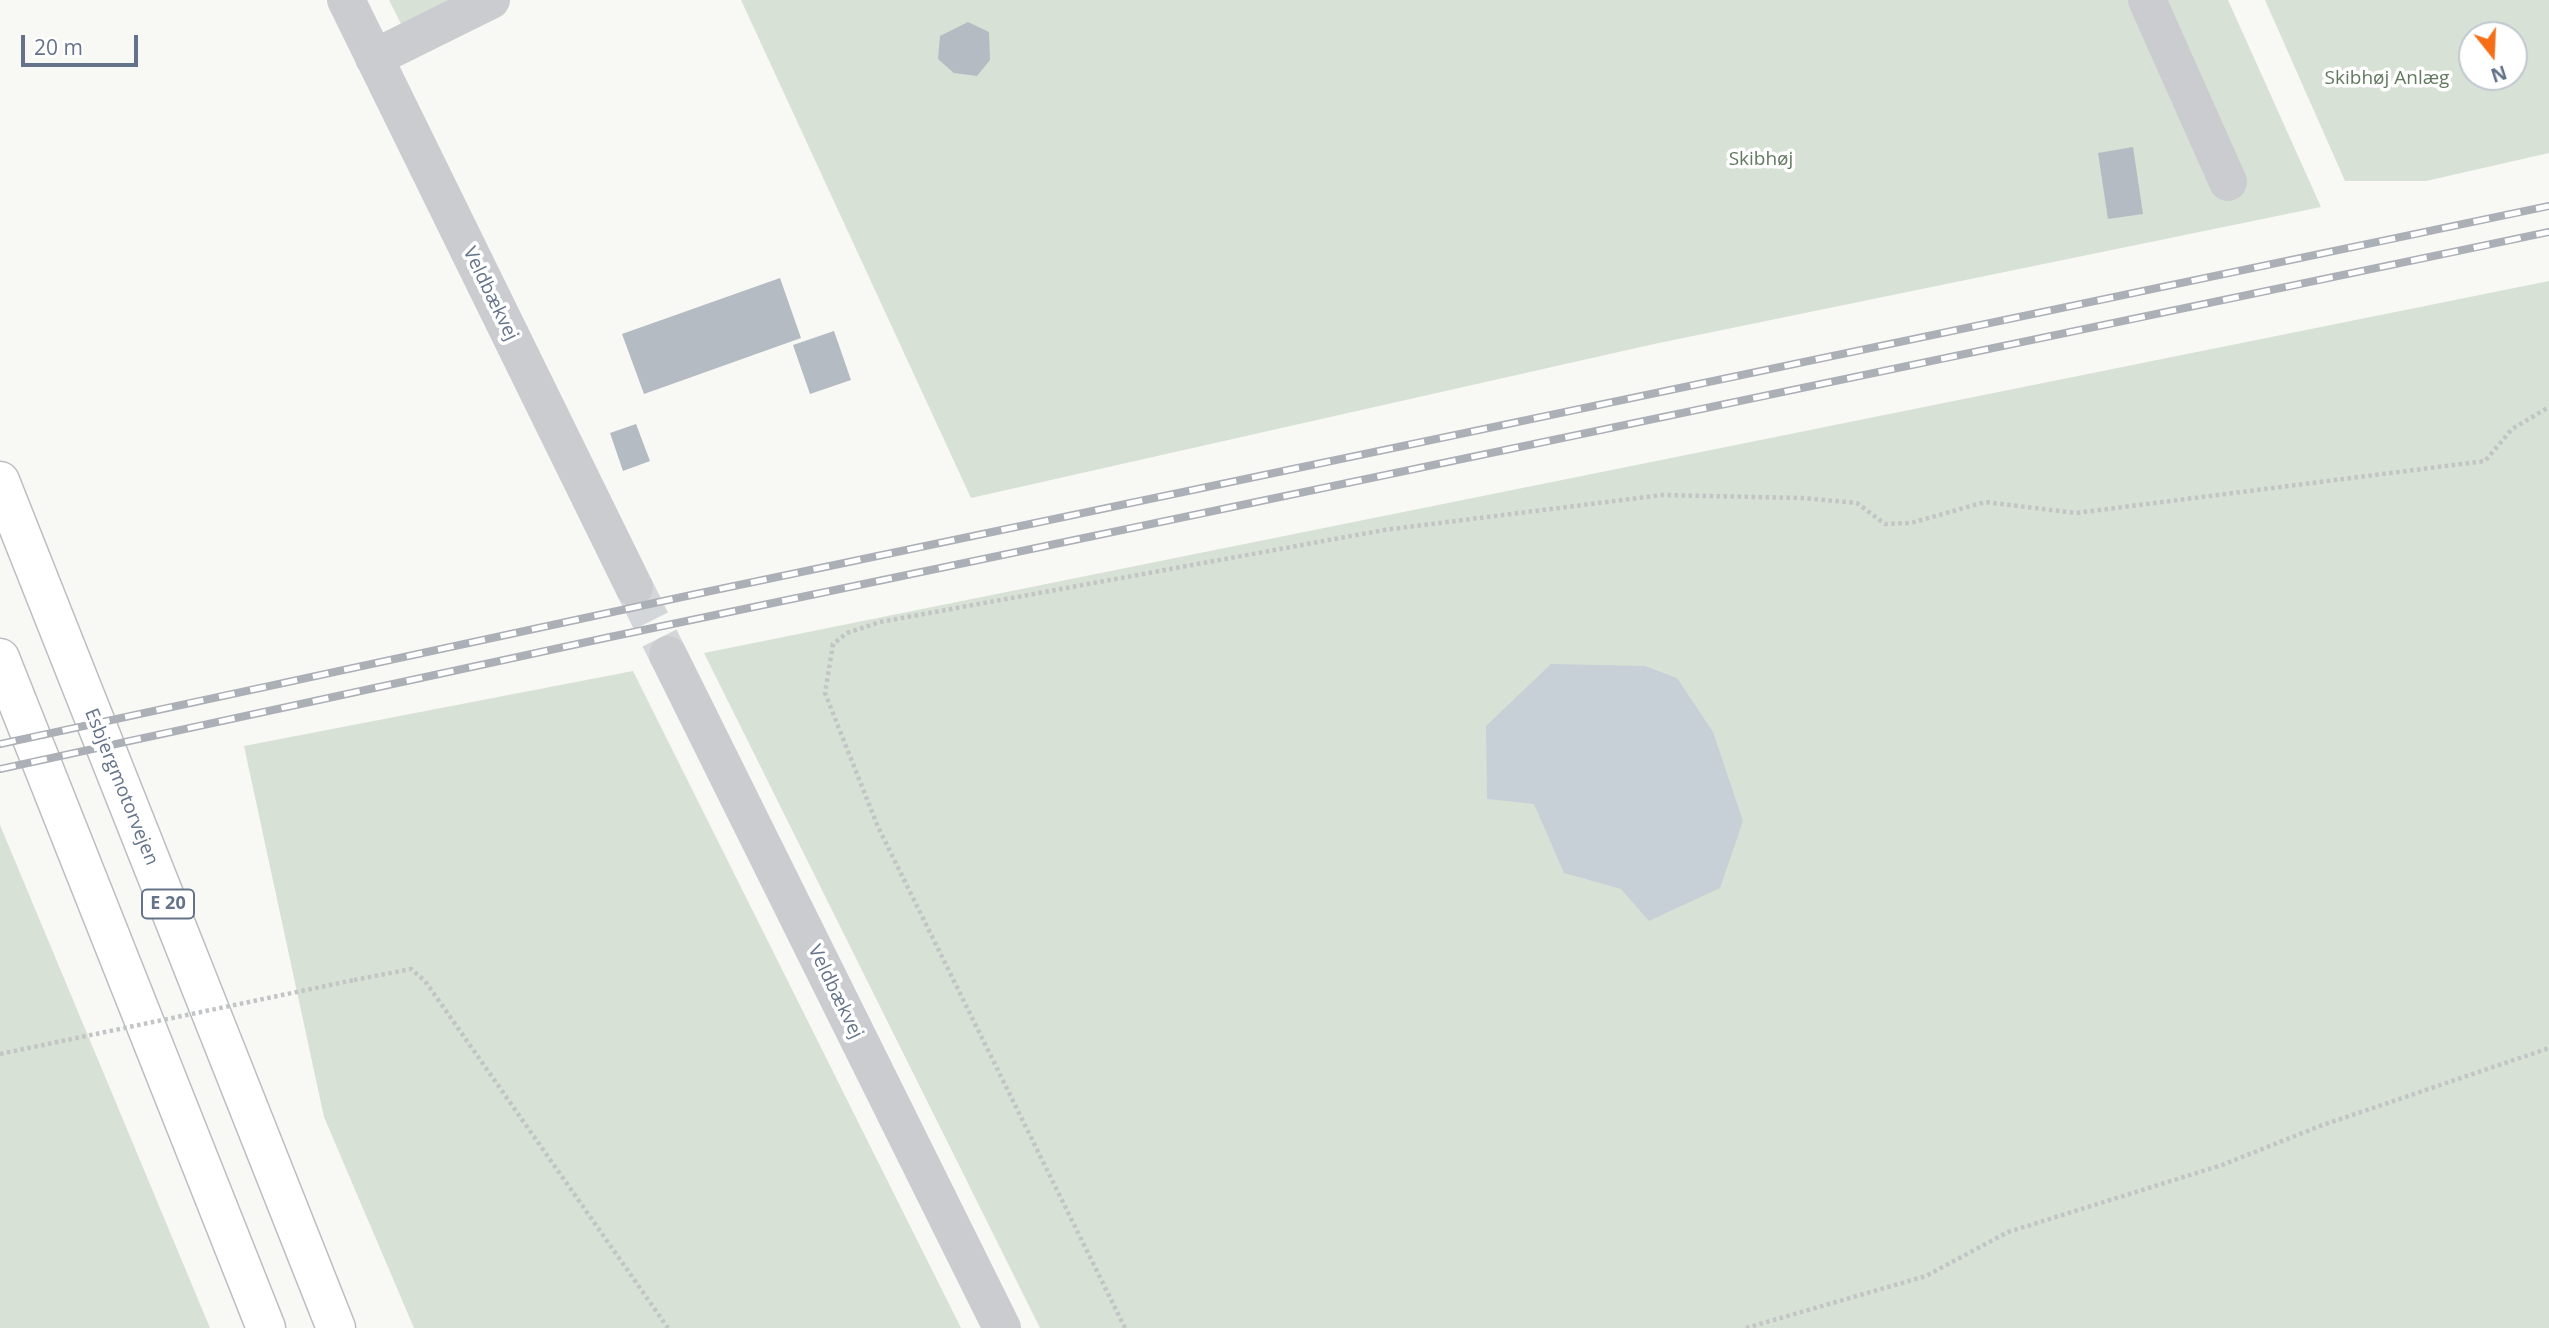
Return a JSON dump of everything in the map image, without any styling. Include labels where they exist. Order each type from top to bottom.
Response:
[{"type":"highway","name":"Esbjergmotorvejen","points":[[0,481],[335,1328]]},
{"type":"highway","points":[[0,658],[265,1328]]},
{"type":"street","name":"Veldbækvej","points":[[346,0],[634,587]]},
{"type":"street","points":[[374,58],[491,0]]},
{"type":"street","points":[[2147,0],[2228,182]]},
{"type":"street","name":"Veldbækvej","points":[[667,655],[1002,1328]]},
{"type":"path","points":[[1125,1328],[878,827],[825,693],[833,644],[847,633],[880,622],[1384,530],[1662,495],[1802,498],[1857,503],[1885,524],[1911,523],[1985,502],[2076,513],[2485,461],[2512,429],[2549,407]]},
{"type":"path","points":[[0,1055],[411,969],[425,981],[668,1328]]},
{"type":"path","points":[[1746,1328],[1926,1276],[2008,1232],[2222,1165],[2320,1126],[2549,1048]]},
{"type":"green space","points":[[389,0],[487,0],[407,36]]},
{"type":"green space","name":"Skibhøj","points":[[741,0],[2228,0],[2321,207],[1654,344],[971,498]]},
{"type":"green space","name":"Skibhøj Anlæg","points":[[2265,0],[2549,0],[2549,153],[2426,181],[2345,181]]},
{"type":"green space","points":[[2549,281],[2549,1328],[1040,1328],[704,653]]},
{"type":"green space","points":[[633,671],[961,1328],[414,1328],[324,1117],[244,746]]},
{"type":"green space","points":[[0,825],[210,1328],[0,1328]]},
{"type":"shaded area","points":[[1551,664],[1645,666],[1677,678],[1713,732],[1743,821],[1720,888],[1649,921],[1621,889],[1564,873],[1534,804],[1487,799],[1486,726]]},
{"type":"building","points":[[968,22],[989,32],[990,60],[977,76],[954,73],[938,59],[940,36]]},
{"type":"building","points":[[2133,147],[2143,214],[2108,219],[2098,153]]},
{"type":"building","points":[[780,278],[801,338],[644,394],[622,334]]},
{"type":"building","points":[[834,331],[851,380],[810,394],[793,345]]},
{"type":"building","points":[[636,424],[650,461],[623,471],[610,433]]},
{"type":"tunnel","points":[[634,587],[668,655]]},
{"type":"railway","points":[[0,744],[696,594],[2549,206]]},
{"type":"railway","points":[[0,769],[610,637],[2549,232]]}]
